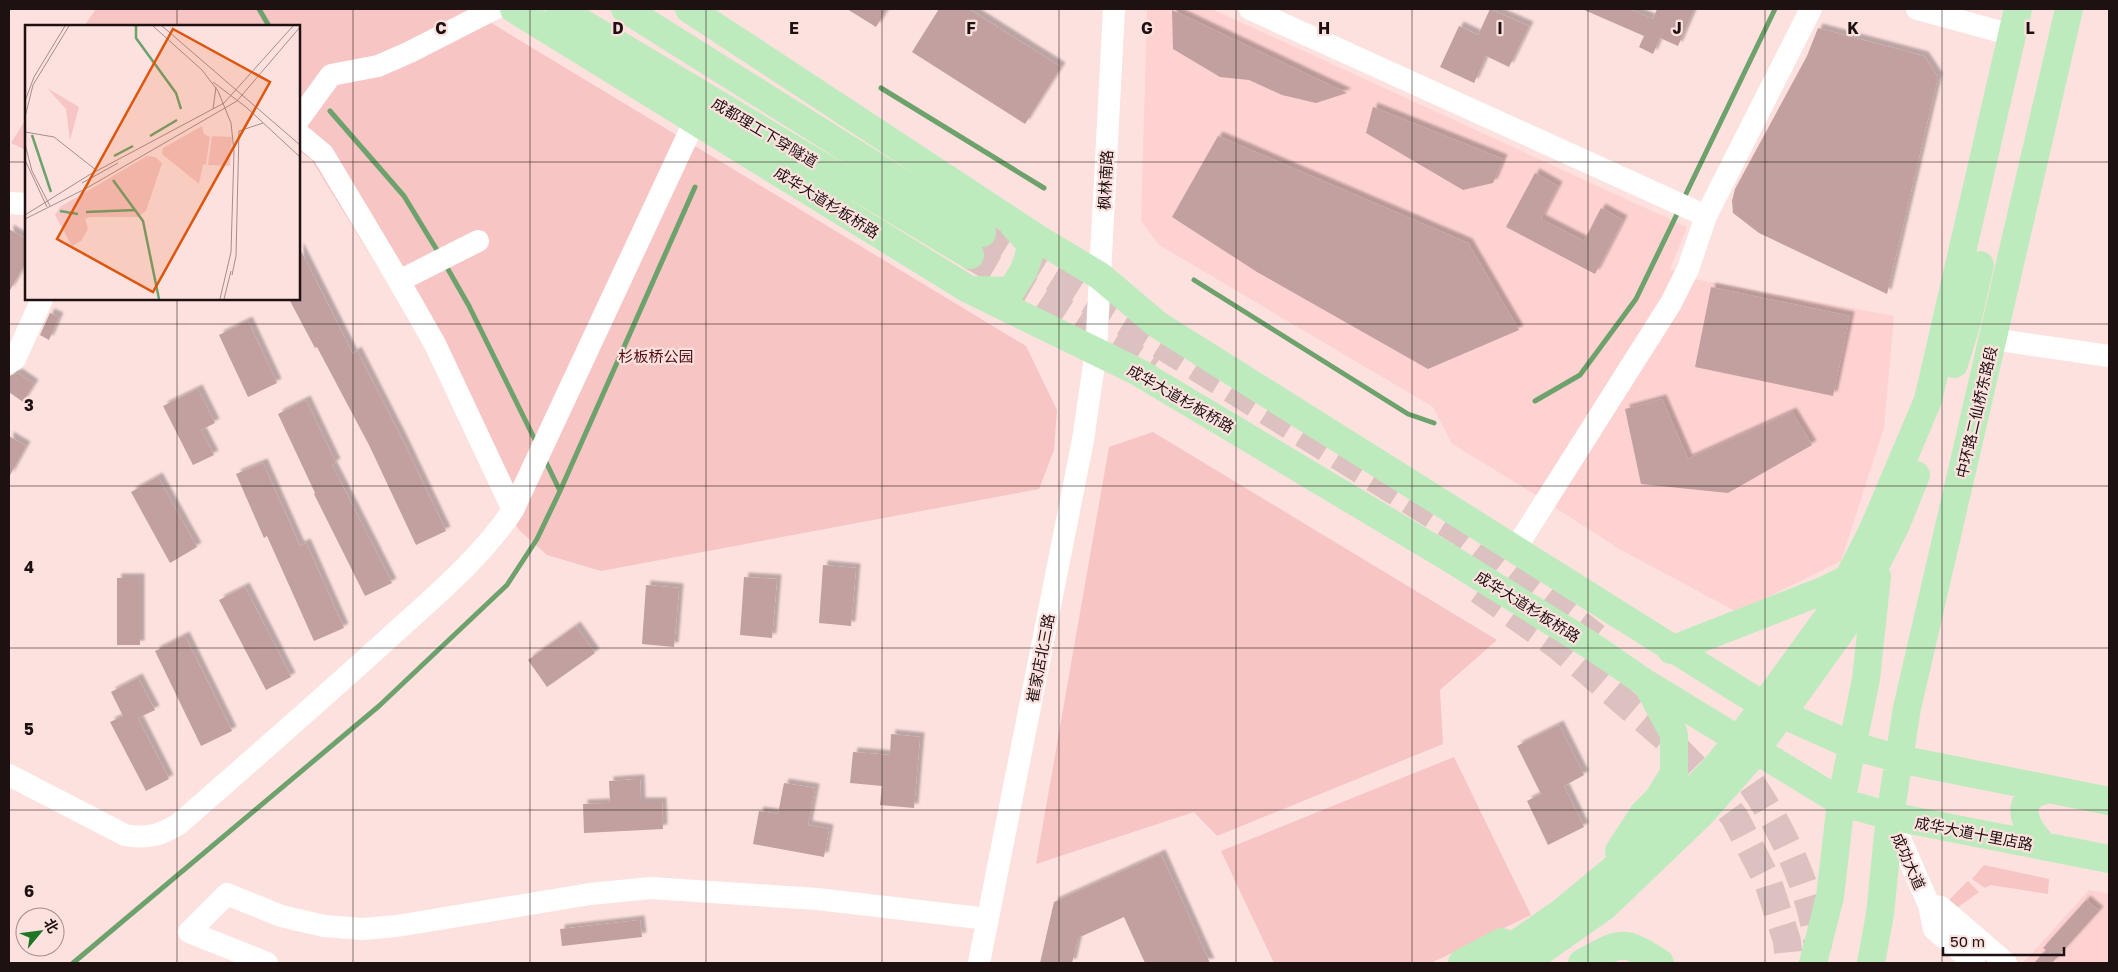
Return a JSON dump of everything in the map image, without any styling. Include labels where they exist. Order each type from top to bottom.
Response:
[{"type":"main road","name":"成华大道杉板桥路","points":[[514,9],[968,289],[1138,372],[1451,559],[1590,644],[1647,684],[1840,802]]},
{"type":"main road","name":"成都理工下穿隧道","points":[[559,9],[976,244],[625,9]]},
{"type":"main road","points":[[1488,963],[1562,912],[1640,847],[1715,768],[1830,614],[1872,532],[1928,400],[2018,9]]},
{"type":"main road","points":[[1524,963],[1605,906],[1700,815],[1748,761],[1844,627],[1896,525],[1930,442],[1967,322],[2037,9]]},
{"type":"main road","name":"中环路二仙桥东路段","points":[[1871,963],[1880,914],[1890,816],[1908,701],[2069,9]]},
{"type":"main road","points":[[696,10],[1008,219],[1100,276],[1158,325],[1671,650],[1766,708],[1851,745],[1899,759],[2109,801]]},
{"type":"main road","points":[[1813,963],[1830,897],[1840,802],[1866,679],[1882,534],[2007,21]]},
{"type":"main road","points":[[968,289],[1011,292],[1024,270],[1032,246],[1008,219]]},
{"type":"main road","points":[[1671,650],[1825,590],[1858,574],[1882,534]]},
{"type":"main road","points":[[1462,963],[1548,918],[1578,896],[1608,869],[1643,814],[1658,799],[1674,773],[1674,734],[1647,684]]},
{"type":"main road","points":[[2044,846],[2025,820],[2025,808],[2033,795],[2048,789]]},
{"type":"main road","name":"成华大道十里店路","points":[[1840,802],[1890,816],[2109,859]]},
{"type":"main road","points":[[1582,963],[1615,945],[1636,947],[1660,963]]},
{"type":"street","points":[[300,118],[330,74],[378,66],[410,52],[494,9]]},
{"type":"street","name":"枫林南路","points":[[1096,351],[1114,9]]},
{"type":"street","points":[[1250,9],[1698,212]]},
{"type":"street","points":[[1514,551],[1671,302],[1688,269],[1698,212],[1811,9]]},
{"type":"street","points":[[1917,9],[2007,21]]},
{"type":"street","points":[[9,775],[125,836],[140,838],[166,832],[180,823],[337,685],[451,581],[496,534],[512,510],[696,122]]},
{"type":"street","points":[[300,135],[323,154],[407,277],[435,344],[512,510]]},
{"type":"street","points":[[9,203],[25,204]]},
{"type":"street","points":[[407,277],[478,240]]},
{"type":"street","points":[[9,363],[15,359],[42,300]]},
{"type":"street","points":[[1992,339],[2109,356]]},
{"type":"street","name":"崔家店北三路","points":[[980,963],[1083,440],[1096,351]]},
{"type":"street","name":"成功大道","points":[[1890,816],[1928,905],[1934,929],[1974,963]]},
{"type":"street","points":[[267,963],[188,932],[227,894],[281,916],[324,926],[362,929],[406,925],[581,896],[651,888],[817,900],[988,919]]},
{"type":"street","name":"成功大道","points":[[1928,905],[1941,907],[2006,963]]},
{"type":"shaded area","points":[[1147,9],[1212,9],[1687,227],[1670,269],[1694,279],[1894,316],[1884,428],[1841,561],[1737,612],[1619,549],[1536,495],[1452,444],[1433,407],[1159,245],[1141,221]]},
{"type":"shaded area","points":[[2089,890],[2109,894],[2109,963],[2023,963]]},
{"type":"green space","name":"杉板桥公园","points":[[96,9],[468,9],[1026,346],[1057,410],[1054,450],[1039,489],[601,571],[547,555],[519,530],[419,334],[311,159],[300,152],[300,25],[85,25]]},
{"type":"green space","points":[[25,121],[25,150],[11,143]]},
{"type":"green space","points":[[1153,432],[1497,640],[1440,690],[1443,744],[1217,836],[1194,812],[1036,864],[1109,447]]},
{"type":"green space","points":[[1454,757],[1531,915],[1431,963],[1274,963],[1221,851]]},
{"type":"green space","points":[[1984,865],[2049,879],[2048,894],[1991,885],[1985,888],[1972,879]]},
{"type":"green space","points":[[1968,881],[1979,892],[1957,908],[1949,900]]},
{"type":"building","points":[[847,9],[887,9],[876,27]]},
{"type":"building","points":[[939,9],[969,9],[1061,67],[1025,124],[912,52]]},
{"type":"building","points":[[1490,9],[1529,26],[1509,67],[1486,56],[1474,83],[1440,67],[1459,26],[1478,35]]},
{"type":"building","points":[[1582,9],[1629,9],[1653,19],[1657,9],[1694,9],[1678,46],[1660,38],[1653,54],[1639,47],[1644,36]]},
{"type":"building","points":[[1172,10],[1347,93],[1316,103],[1282,95],[1249,80],[1220,77],[1173,49]]},
{"type":"building","points":[[1818,28],[1924,56],[1938,77],[1887,294],[1759,233],[1733,213],[1732,201],[1735,189],[1807,56]]},
{"type":"building","points":[[1373,107],[1503,159],[1493,183],[1463,190],[1366,133]]},
{"type":"building","points":[[1218,136],[1468,243],[1519,330],[1428,369],[1257,272],[1172,217]]},
{"type":"building","points":[[1535,173],[1558,186],[1541,219],[1584,241],[1601,208],[1623,220],[1595,274],[1506,227]]},
{"type":"building","points":[[9,229],[25,238],[25,264],[9,292]]},
{"type":"building","points":[[300,249],[353,354],[357,351],[446,531],[416,545],[369,445],[317,347],[315,348],[290,300],[300,300]]},
{"type":"building","points":[[1711,287],[1850,316],[1833,396],[1695,367]]},
{"type":"building","points":[[50,313],[59,317],[49,340],[40,335]]},
{"type":"building","points":[[248,321],[277,383],[248,397],[219,335]]},
{"type":"building","points":[[18,373],[34,384],[23,402],[9,392],[9,376]]},
{"type":"building","points":[[198,389],[215,423],[201,430],[214,455],[193,465],[163,406]]},
{"type":"building","points":[[1662,399],[1688,459],[1792,412],[1812,445],[1728,493],[1641,484],[1625,409]]},
{"type":"building","points":[[306,400],[336,463],[332,465],[392,583],[365,596],[314,494],[278,414]]},
{"type":"building","points":[[9,436],[26,446],[9,477]]},
{"type":"building","points":[[263,463],[300,546],[306,543],[344,628],[314,641],[267,536],[264,538],[236,474]]},
{"type":"building","points":[[158,477],[197,547],[170,563],[131,492]]},
{"type":"building","points":[[823,565],[856,568],[851,626],[819,623]]},
{"type":"building","points":[[744,577],[777,579],[772,638],[740,635]]},
{"type":"building","points":[[117,578],[140,578],[140,645],[117,645]]},
{"type":"building","points":[[646,585],[679,588],[674,647],[642,644]]},
{"type":"building","points":[[245,587],[291,677],[266,690],[219,600]]},
{"type":"building","points":[[576,626],[595,653],[547,687],[528,660]]},
{"type":"building","points":[[185,636],[232,731],[201,746],[155,651]]},
{"type":"building","points":[[138,678],[155,710],[138,718],[169,779],[146,791],[110,722],[123,716],[111,692]]},
{"type":"building","points":[[1559,725],[1584,775],[1564,786],[1584,827],[1548,845],[1527,801],[1541,794],[1517,746]]},
{"type":"building","points":[[891,734],[920,737],[914,808],[880,805],[882,786],[850,783],[853,752],[890,755]]},
{"type":"building","points":[[640,779],[641,802],[662,802],[663,829],[584,833],[583,804],[610,803],[609,781]]},
{"type":"building","points":[[784,783],[815,788],[808,825],[829,829],[824,857],[753,844],[759,811],[778,814]]},
{"type":"building","points":[[1161,854],[1210,963],[1145,963],[1124,917],[1078,938],[1072,963],[1040,963],[1054,902]]},
{"type":"building","points":[[2086,900],[2099,911],[2052,963],[2034,963],[2046,950],[2043,948]]},
{"type":"building","points":[[640,920],[642,937],[562,946],[560,929]]},
{"type":"waterway","points":[[259,9],[268,25]]},
{"type":"waterway","points":[[1683,200],[1775,9]]},
{"type":"waterway","points":[[881,88],[1044,188]]},
{"type":"waterway","points":[[330,111],[404,196],[440,255]]},
{"type":"waterway","points":[[73,963],[379,706],[507,585],[537,539],[560,491],[695,187]]},
{"type":"waterway","points":[[1535,401],[1580,375],[1636,299],[1679,210]]},
{"type":"waterway","points":[[445,264],[469,306],[537,444]]},
{"type":"waterway","points":[[1194,280],[1408,414],[1434,423]]},
{"type":"waterway","points":[[544,458],[560,491]]},
{"type":"tunnel","points":[[982,233],[1462,533],[1596,637]]},
{"type":"tunnel","points":[[970,255],[1034,292],[1153,369]]},
{"type":"tunnel","points":[[1479,590],[1558,646],[1667,739],[1706,779],[1735,818],[1768,882],[1787,941],[1789,963]]},
{"type":"tunnel","points":[[1726,751],[1758,794],[1786,844],[1807,897],[1818,949]]}]
